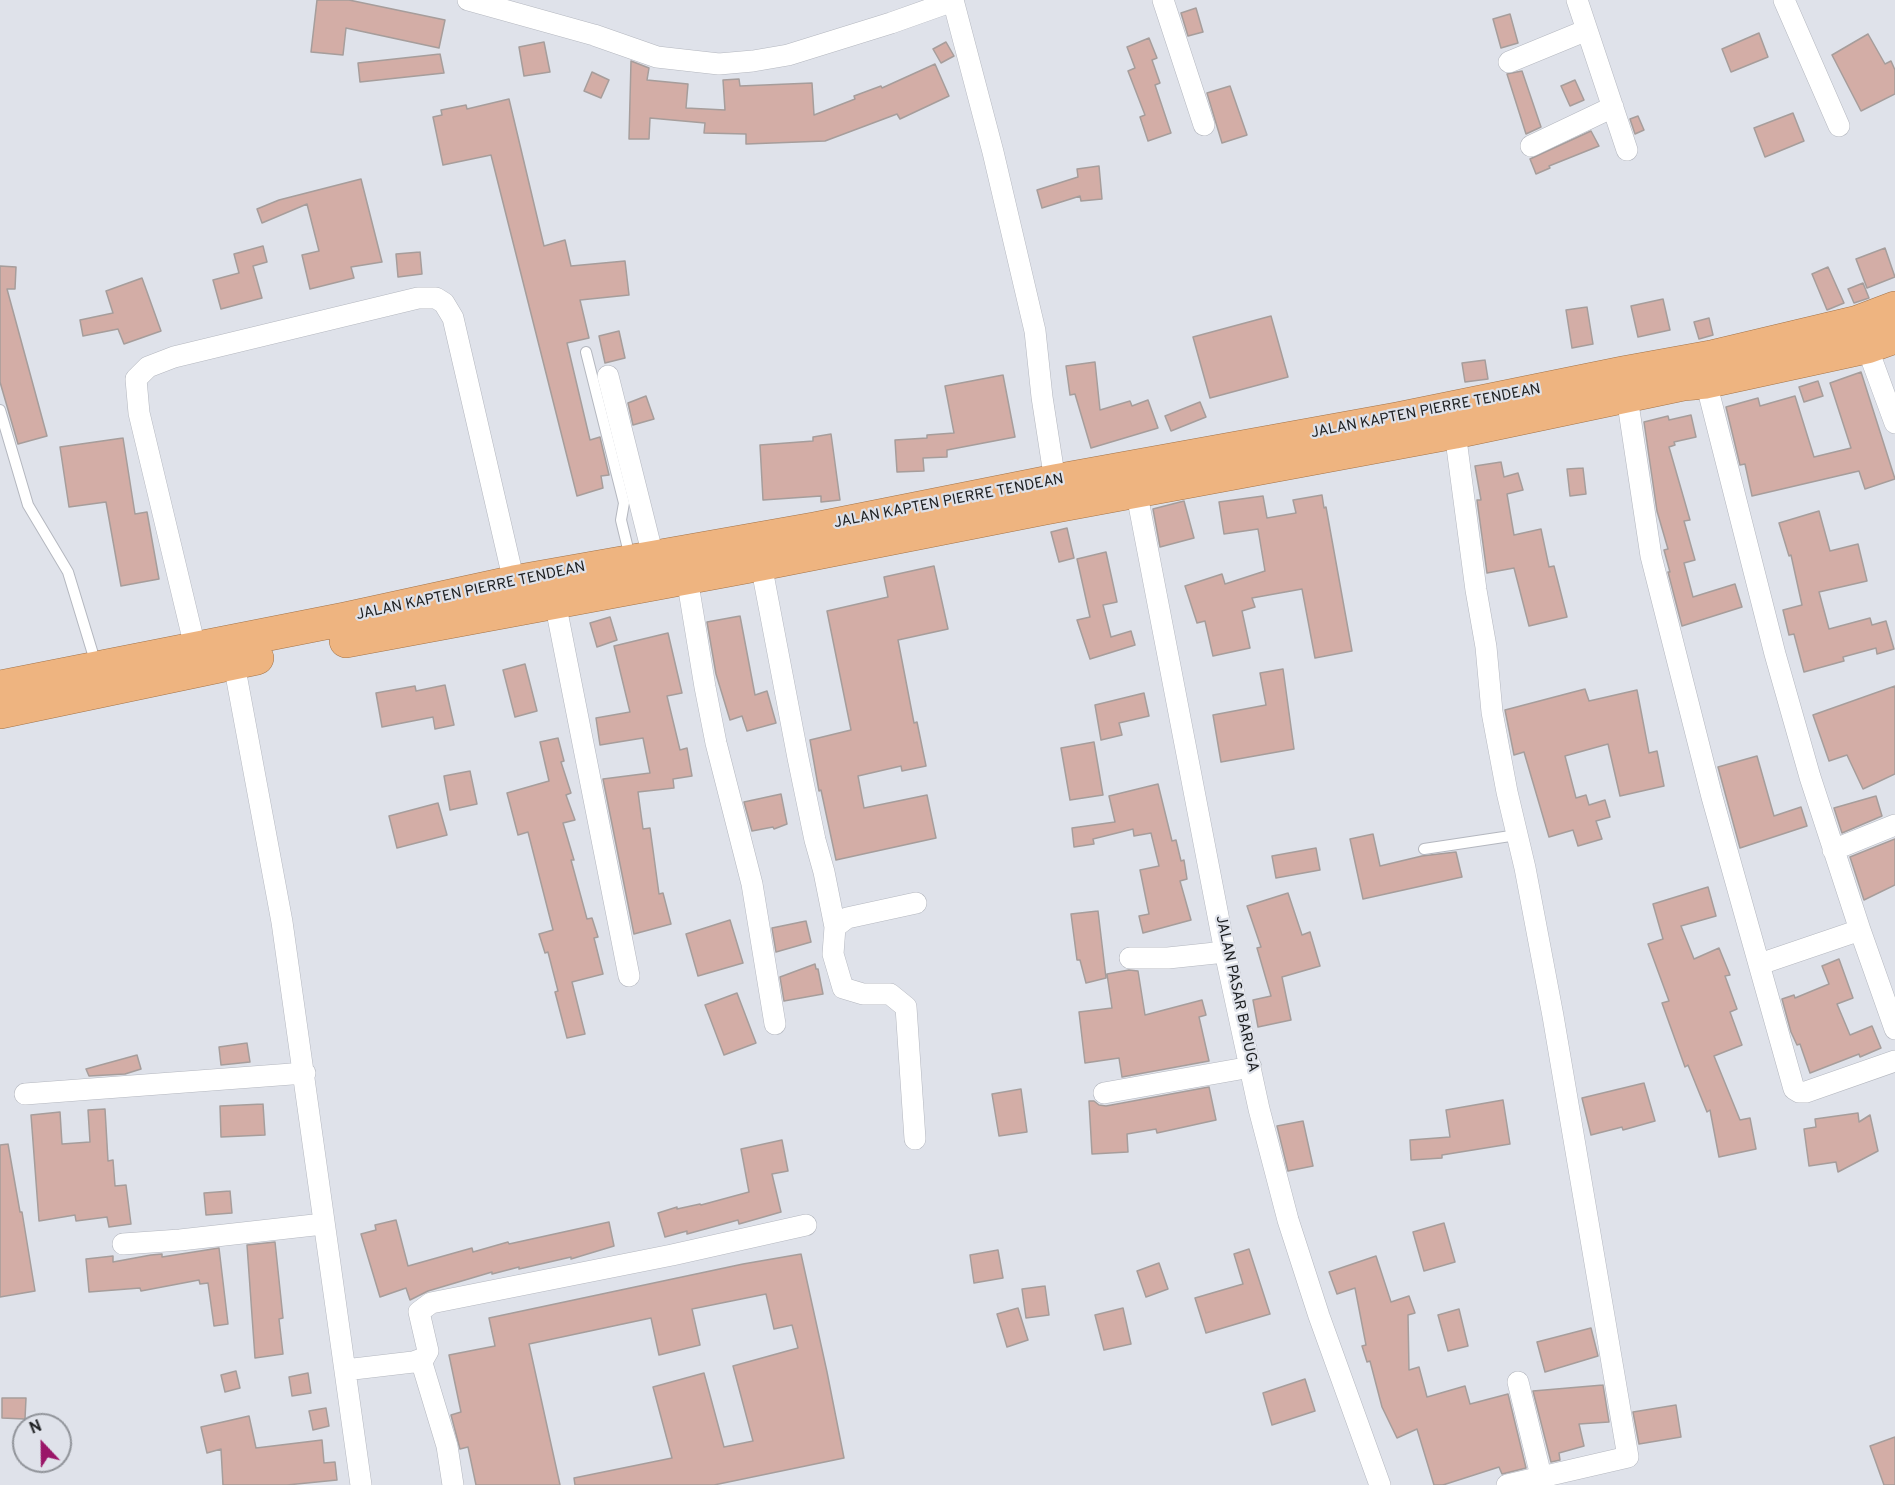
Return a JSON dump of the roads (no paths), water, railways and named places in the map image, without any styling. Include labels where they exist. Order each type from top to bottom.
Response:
[{"type":"highway","name":"JALAN KAPTEN PIERRE TENDEAN","points":[[0,687],[195,647],[232,652],[555,602],[1033,510],[1134,480],[1416,416],[1711,357],[1858,322],[1895,308]]},
{"type":"highway","name":"JALAN KAPTEN PIERRE TENDEAN","points":[[0,712],[232,652],[345,619],[514,582],[814,528],[1054,481],[1134,480],[1455,432],[1683,384],[1706,382],[1881,342]]},
{"type":"street","points":[[468,0],[594,35],[657,57],[719,64],[753,62],[788,55],[953,1],[993,152],[1035,331],[1054,481]]},
{"type":"street","points":[[1163,0],[1204,125]]},
{"type":"street","points":[[1577,0],[1627,150]]},
{"type":"street","points":[[1784,0],[1839,126]]},
{"type":"street","points":[[1509,62],[1587,30]]},
{"type":"street","points":[[1531,146],[1613,107]]},
{"type":"street","points":[[195,647],[140,413],[136,379],[148,367],[174,357],[418,298],[436,298],[444,303],[453,318],[514,582]]},
{"type":"street","points":[[1881,342],[1895,423]]},
{"type":"street","points":[[608,376],[642,558]]},
{"type":"street","points":[[1706,382],[1810,777],[1895,1029]]},
{"type":"street","points":[[1627,396],[1651,556],[1713,797],[1794,1089],[1806,1092],[1895,1061]]},
{"type":"street","points":[[1455,432],[1486,647],[1492,712],[1553,1016],[1628,1457],[1507,1485]]},
{"type":"street","name":"JALAN PASAR BARUGA","points":[[1134,480],[1225,952],[1259,1108],[1288,1220],[1319,1316],[1380,1485]]},
{"type":"street","points":[[760,564],[798,759],[835,927],[833,954],[843,988],[863,994],[890,994],[906,1007],[915,1139]]},
{"type":"street","points":[[687,578],[712,721],[752,884],[775,1024]]},
{"type":"street","points":[[555,602],[629,976]]},
{"type":"street","points":[[232,652],[282,922],[361,1485]]},
{"type":"street","points":[[1833,850],[1895,825]]},
{"type":"street","points":[[835,927],[847,918],[916,903]]},
{"type":"street","points":[[1760,964],[1860,930]]},
{"type":"street","points":[[1130,958],[1168,958],[1225,952]]},
{"type":"street","points":[[1104,1093],[1251,1067]]},
{"type":"street","points":[[25,1094],[305,1073]]},
{"type":"street","points":[[123,1244],[323,1224]]},
{"type":"street","points":[[345,1370],[421,1360],[428,1351],[419,1312],[431,1302],[672,1255],[806,1225]]},
{"type":"street","points":[[421,1360],[447,1446],[453,1485]]},
{"type":"street","points":[[1518,1382],[1541,1476]]},
{"type":"lane","points":[[586,352],[624,503],[621,520],[642,558]]},
{"type":"lane","points":[[0,410],[28,505],[68,572],[96,668]]},
{"type":"lane","points":[[1424,849],[1517,835]]}]
